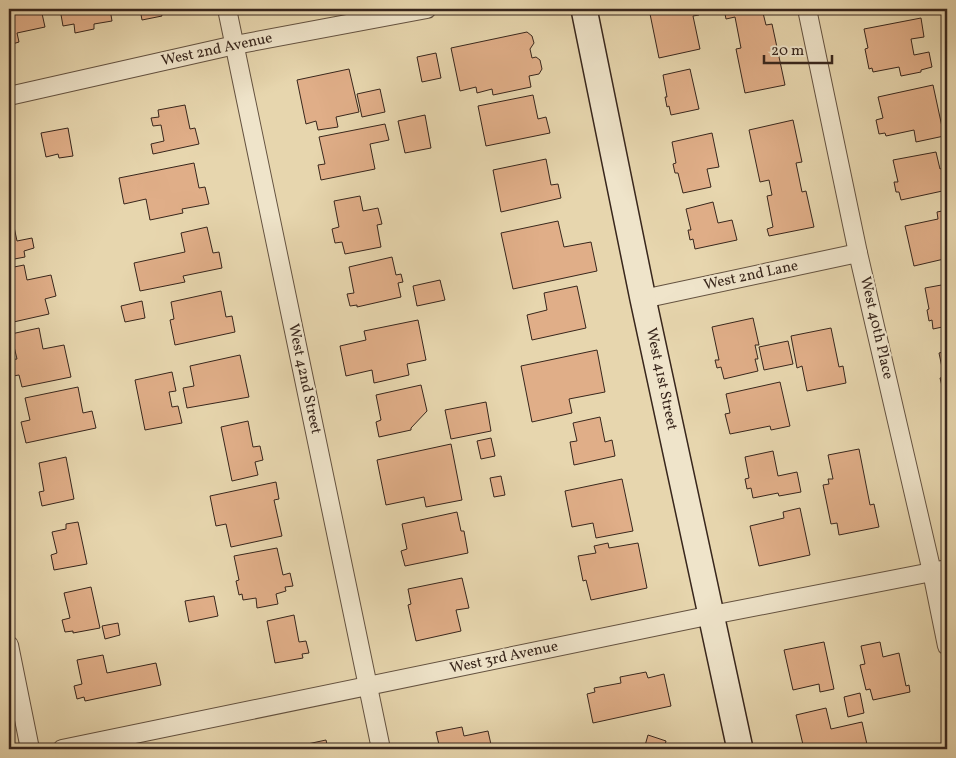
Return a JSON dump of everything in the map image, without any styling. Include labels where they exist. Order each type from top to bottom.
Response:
[{"type":"street","name":"West 42nd Street","points":[[227,9],[381,749]]},
{"type":"street","name":"West 2nd Avenue","points":[[9,96],[235,45],[426,9]]},
{"type":"street","name":"West 41st Street","points":[[584,9],[740,749]]},
{"type":"street","name":"West 40th Place","points":[[807,9],[858,253],[940,571],[947,646]]},
{"type":"street","name":"West 2nd Lane","points":[[644,299],[858,253]]},
{"type":"street","name":"West 3rd Avenue","points":[[62,749],[712,615],[940,571]]},
{"type":"street","points":[[9,645],[30,749]]},
{"type":"building","points":[[9,9],[41,9],[45,27],[17,33],[19,42],[9,45]]},
{"type":"building","points":[[60,9],[110,9],[112,21],[94,24],[94,29],[75,33],[74,24],[63,26]]},
{"type":"building","points":[[128,9],[140,9],[129,12]]},
{"type":"building","points":[[140,9],[166,9],[160,10],[162,16],[142,20]]},
{"type":"building","points":[[649,9],[698,9],[699,15],[693,16],[700,49],[659,58]]},
{"type":"building","points":[[724,9],[762,9],[766,25],[772,24],[785,85],[745,93],[736,49],[741,48],[735,17],[726,19]]},
{"type":"building","points":[[921,18],[924,37],[911,39],[914,55],[929,52],[932,67],[921,70],[921,72],[901,76],[899,67],[873,72],[872,68],[869,69],[865,49],[868,48],[864,29]]},
{"type":"building","points":[[527,32],[532,36],[534,43],[530,49],[532,58],[536,57],[540,60],[542,69],[539,74],[529,76],[531,87],[493,95],[492,89],[477,93],[476,87],[460,91],[451,48]]},
{"type":"building","points":[[436,53],[441,78],[422,82],[417,57]]},
{"type":"building","points":[[349,69],[359,112],[336,117],[338,127],[318,130],[316,121],[306,124],[297,80]]},
{"type":"building","points":[[690,69],[699,109],[671,115],[665,97],[667,97],[663,75]]},
{"type":"building","points":[[933,85],[944,136],[916,142],[914,130],[886,136],[885,133],[879,134],[876,120],[883,118],[878,97]]},
{"type":"building","points":[[380,89],[385,112],[362,117],[357,94]]},
{"type":"building","points":[[533,95],[538,119],[546,117],[550,133],[486,146],[478,106]]},
{"type":"building","points":[[185,105],[190,129],[195,128],[199,144],[153,154],[151,144],[164,141],[161,125],[153,126],[151,118],[159,117],[158,110]]},
{"type":"building","points":[[425,115],[431,148],[405,153],[398,121]]},
{"type":"building","points":[[793,120],[802,162],[796,163],[802,192],[806,191],[814,227],[769,236],[767,229],[773,227],[767,196],[772,195],[769,180],[760,182],[749,130]]},
{"type":"building","points":[[385,124],[389,140],[370,144],[375,169],[321,180],[318,165],[325,164],[319,137]]},
{"type":"building","points":[[68,128],[73,156],[59,158],[58,154],[46,157],[41,133]]},
{"type":"building","points":[[712,133],[719,167],[707,169],[711,187],[683,193],[678,173],[675,173],[673,164],[676,163],[672,142]]},
{"type":"building","points":[[936,152],[940,169],[945,167],[947,190],[901,200],[899,192],[896,192],[894,182],[898,182],[893,160]]},
{"type":"building","points":[[546,159],[551,185],[558,184],[561,198],[501,212],[493,170]]},
{"type":"building","points":[[194,163],[199,188],[205,187],[209,204],[182,209],[183,213],[150,220],[146,199],[124,204],[119,178]]},
{"type":"building","points":[[360,196],[363,211],[378,208],[382,224],[377,225],[381,247],[345,254],[342,242],[335,243],[332,229],[339,227],[334,201]]},
{"type":"building","points":[[713,202],[718,223],[732,220],[737,240],[695,249],[693,239],[690,240],[688,230],[691,230],[686,209]]},
{"type":"building","points":[[9,203],[17,241],[32,238],[34,248],[24,251],[25,257],[9,260]]},
{"type":"building","points":[[947,210],[947,263],[945,264],[944,259],[914,266],[905,226],[938,219],[937,212]]},
{"type":"building","points":[[558,221],[564,247],[591,242],[597,271],[513,289],[501,233]]},
{"type":"building","points":[[207,227],[213,253],[219,252],[222,268],[183,276],[185,282],[140,291],[134,263],[185,252],[181,233]]},
{"type":"building","points":[[392,257],[396,275],[401,274],[403,282],[398,283],[401,297],[357,307],[357,305],[350,306],[347,294],[354,293],[349,267]]},
{"type":"building","points":[[24,265],[27,280],[51,275],[56,296],[45,299],[49,314],[9,323],[9,268]]},
{"type":"building","points":[[440,280],[445,300],[417,306],[413,286]]},
{"type":"building","points":[[947,284],[947,326],[933,329],[932,320],[929,321],[925,288]]},
{"type":"building","points":[[577,286],[586,328],[532,340],[527,315],[547,310],[544,293]]},
{"type":"building","points":[[221,291],[226,317],[232,316],[235,332],[175,345],[170,320],[174,319],[171,302]]},
{"type":"building","points":[[142,301],[145,318],[125,322],[121,306]]},
{"type":"building","points":[[753,318],[759,345],[755,345],[758,359],[755,359],[758,371],[724,379],[721,367],[717,368],[715,360],[719,360],[712,327]]},
{"type":"building","points":[[418,320],[426,360],[407,364],[409,375],[374,383],[372,370],[346,376],[340,346],[366,340],[364,331]]},
{"type":"building","points":[[39,328],[43,349],[64,345],[71,377],[22,387],[19,375],[13,376],[9,360],[17,359],[11,334]]},
{"type":"building","points":[[831,328],[839,367],[843,366],[846,383],[807,391],[802,366],[797,368],[791,336]]},
{"type":"building","points":[[788,341],[793,364],[764,370],[759,347]]},
{"type":"building","points":[[597,350],[605,392],[569,399],[572,413],[532,422],[521,366]]},
{"type":"building","points":[[947,351],[947,394],[944,394],[940,378],[944,377],[939,353]]},
{"type":"building","points":[[240,355],[249,397],[187,408],[183,388],[194,386],[190,366]]},
{"type":"building","points":[[172,372],[176,391],[169,392],[172,407],[178,406],[182,423],[145,430],[135,380]]},
{"type":"building","points":[[780,382],[790,426],[771,430],[770,426],[730,434],[725,414],[730,413],[726,394]]},
{"type":"building","points":[[421,385],[427,411],[411,430],[379,437],[376,422],[381,420],[376,395]]},
{"type":"building","points":[[78,387],[83,413],[92,411],[96,428],[26,443],[21,422],[30,420],[25,398]]},
{"type":"building","points":[[486,402],[491,431],[451,439],[445,410]]},
{"type":"building","points":[[600,417],[605,442],[612,440],[615,456],[574,465],[570,442],[577,441],[573,423]]},
{"type":"building","points":[[248,421],[253,447],[260,446],[263,460],[255,462],[258,475],[232,481],[221,427]]},
{"type":"building","points":[[491,438],[495,456],[481,459],[477,441]]},
{"type":"building","points":[[451,444],[462,500],[426,507],[424,497],[386,505],[377,460]]},
{"type":"building","points":[[859,449],[870,505],[874,504],[879,527],[839,535],[837,523],[831,524],[823,485],[829,484],[828,479],[833,479],[828,455]]},
{"type":"building","points":[[773,451],[778,476],[797,472],[801,492],[779,496],[778,493],[753,498],[751,488],[747,489],[745,479],[749,478],[745,457]]},
{"type":"building","points":[[66,457],[74,499],[42,506],[39,492],[44,491],[39,463]]},
{"type":"building","points":[[501,476],[505,495],[494,497],[490,478]]},
{"type":"building","points":[[622,479],[633,531],[596,538],[593,523],[572,527],[565,491]]},
{"type":"building","points":[[276,482],[279,499],[274,500],[282,536],[231,547],[226,524],[216,526],[210,496]]},
{"type":"building","points":[[800,508],[810,555],[759,566],[750,526],[784,518],[783,512]]},
{"type":"building","points":[[457,512],[461,531],[464,531],[468,553],[405,566],[401,551],[407,549],[402,524]]},
{"type":"building","points":[[78,522],[87,564],[54,570],[51,555],[57,553],[52,532],[66,529],[66,524]]},
{"type":"building","points":[[608,543],[609,548],[638,543],[647,588],[591,600],[586,580],[583,581],[578,556],[596,553],[594,546]]},
{"type":"building","points":[[277,548],[283,575],[290,573],[293,586],[285,587],[286,591],[276,594],[278,604],[257,608],[256,598],[243,600],[242,594],[239,595],[236,581],[239,580],[234,556]]},
{"type":"building","points":[[462,578],[469,608],[456,610],[461,631],[416,641],[408,605],[411,604],[408,589]]},
{"type":"building","points":[[91,587],[100,628],[73,633],[73,631],[65,632],[62,620],[70,618],[64,593]]},
{"type":"building","points":[[214,596],[218,616],[189,622],[185,601]]},
{"type":"building","points":[[294,615],[299,642],[306,641],[309,653],[302,654],[303,658],[275,663],[267,621]]},
{"type":"building","points":[[118,623],[120,635],[105,639],[102,626]]},
{"type":"building","points":[[824,642],[834,689],[820,692],[819,684],[793,690],[784,650]]},
{"type":"building","points":[[880,642],[883,657],[899,653],[906,686],[909,685],[910,692],[873,700],[870,689],[866,690],[860,665],[865,664],[861,646]]},
{"type":"building","points":[[103,655],[107,673],[156,663],[161,685],[85,701],[84,697],[77,699],[74,686],[82,684],[77,660]]},
{"type":"building","points":[[646,672],[648,678],[664,674],[671,706],[593,723],[587,694],[595,692],[594,688],[621,683],[620,677]]},
{"type":"building","points":[[860,693],[864,713],[848,717],[844,697]]},
{"type":"building","points":[[826,708],[831,729],[862,722],[868,749],[804,749],[796,715]]},
{"type":"building","points":[[462,727],[464,736],[488,731],[492,749],[440,749],[436,732]]},
{"type":"building","points":[[648,735],[666,741],[664,749],[644,749]]},
{"type":"building","points":[[326,740],[328,749],[284,749]]}]
